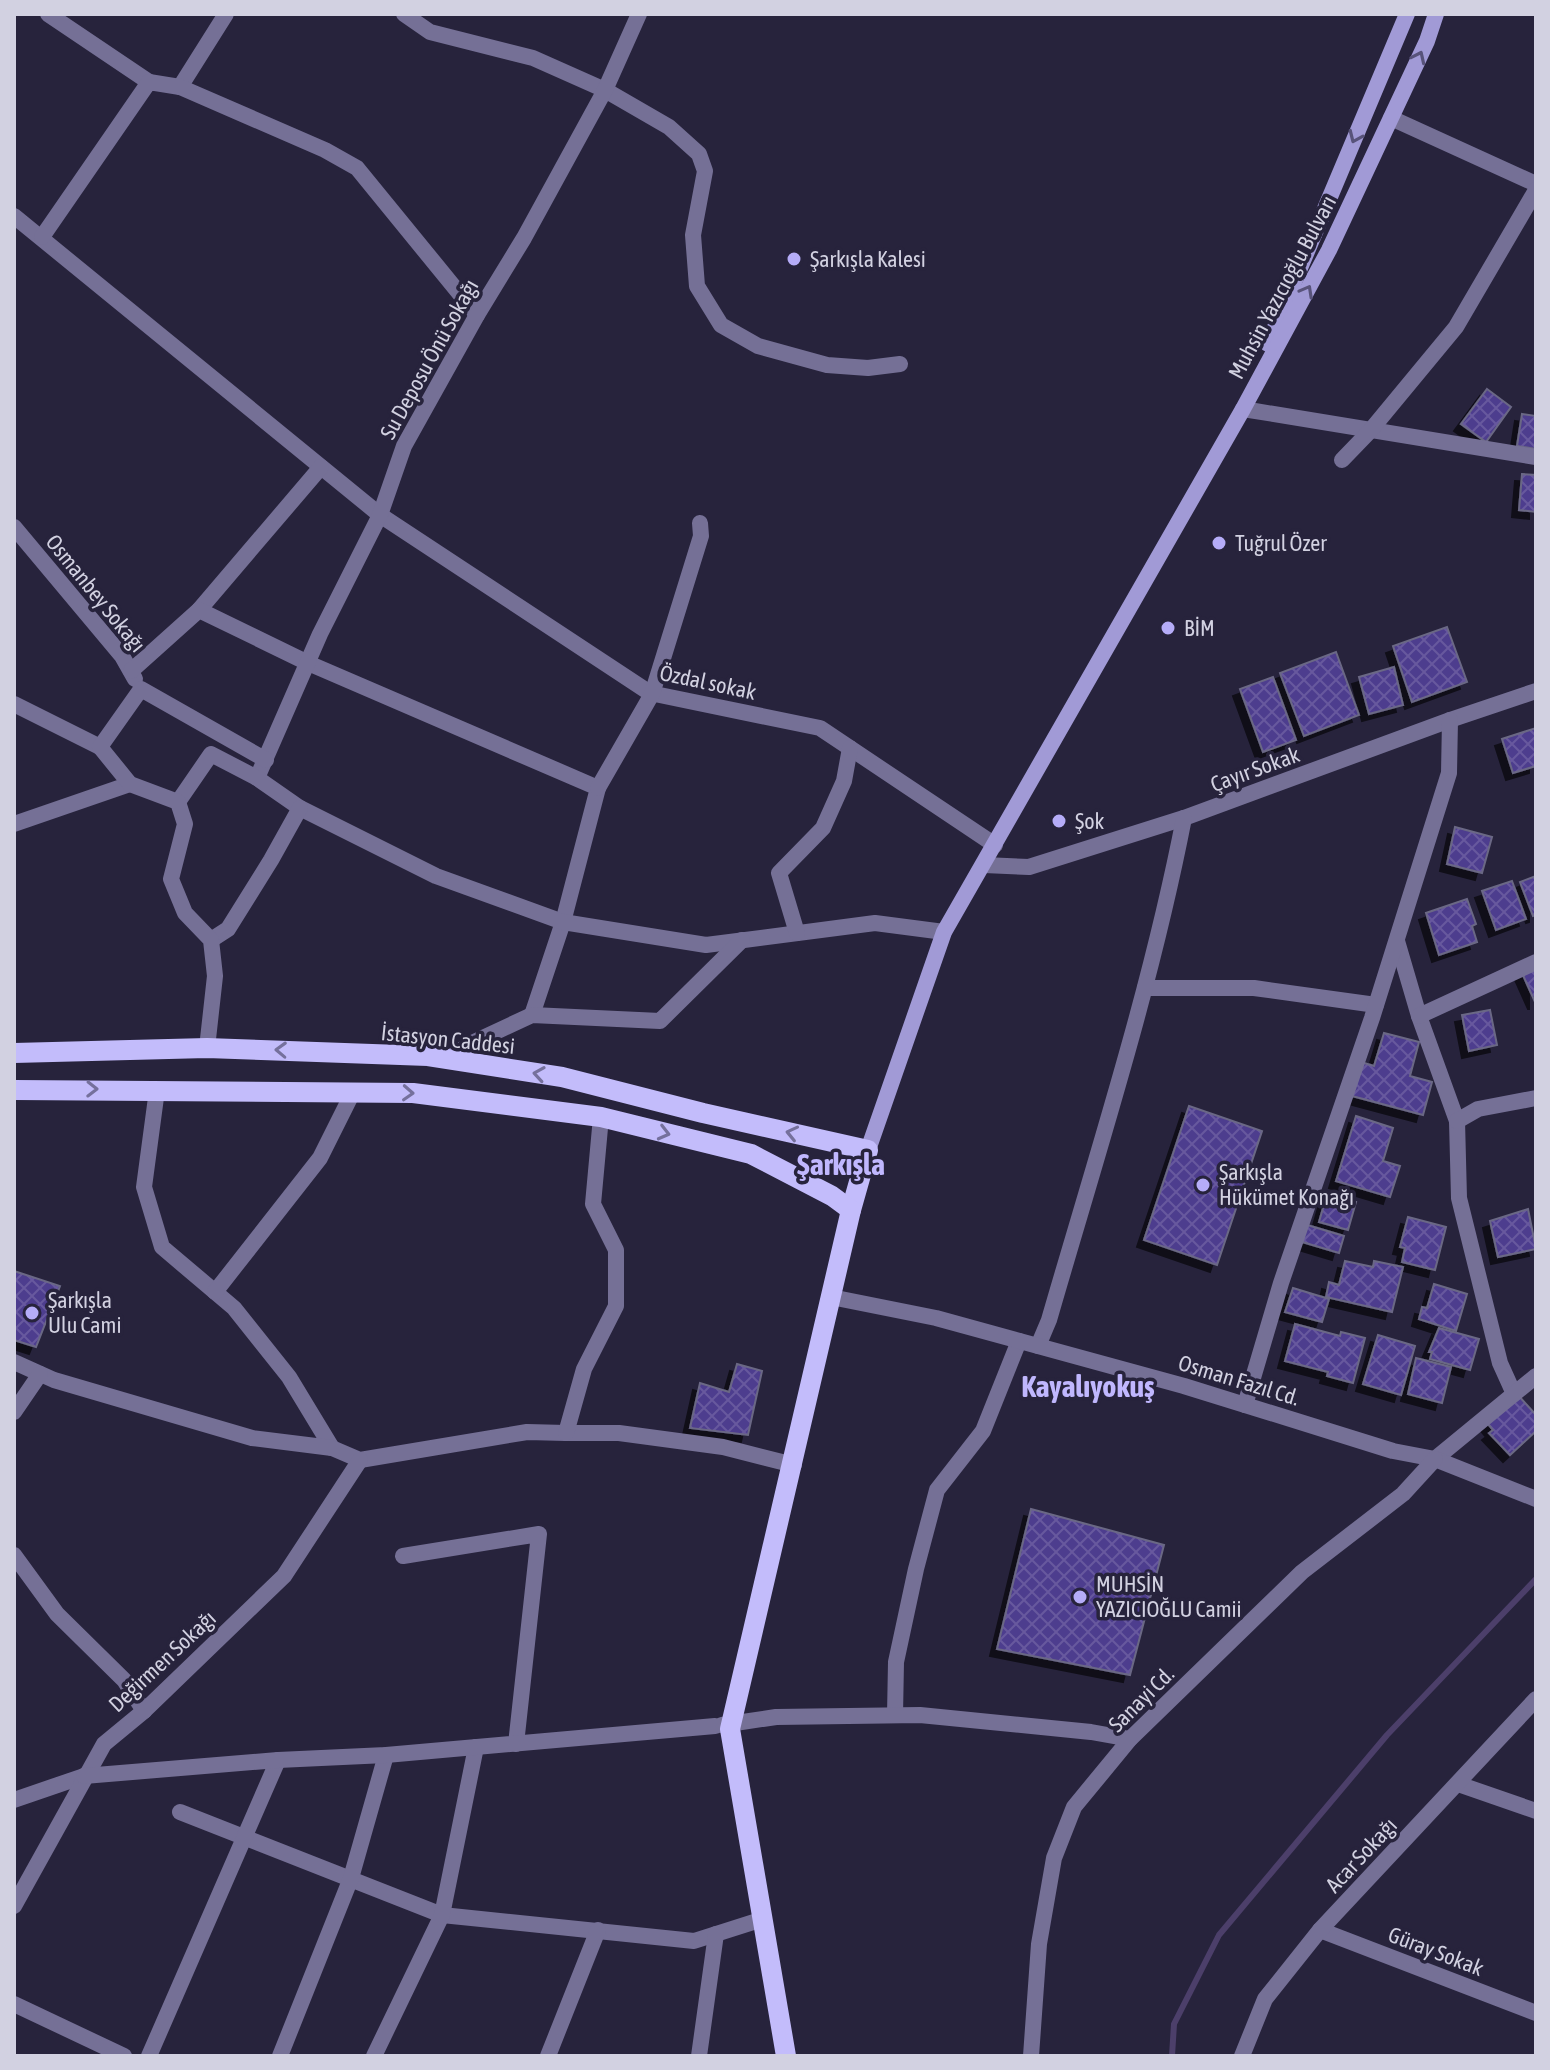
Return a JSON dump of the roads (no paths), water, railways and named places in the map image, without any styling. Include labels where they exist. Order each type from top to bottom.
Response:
[{"type":"main road","name":"Muhsin Yazıcıoğlu Bulvarı","points":[[1243,409],[1298,270],[1407,14]]},
{"type":"main road","name":"Muhsin Yazıcıoğlu Bulvarı","points":[[1243,409],[1329,250],[1436,14]]},
{"type":"main road","points":[[786,2056],[730,1729],[723,1724],[794,1465],[851,1210],[868,1150],[944,932],[1243,409]]},
{"type":"main road","name":"İstasyon Caddesi","points":[[14,1053],[207,1048],[428,1056],[562,1077],[868,1150]]},
{"type":"main road","points":[[14,1090],[413,1093],[601,1117],[751,1154],[832,1196],[851,1210]]},
{"type":"street","points":[[48,14],[149,82],[180,87],[325,150],[357,168],[477,315]]},
{"type":"street","points":[[180,87],[226,14]]},
{"type":"street","points":[[404,14],[430,32],[533,58],[605,90],[669,127],[699,154],[705,171],[693,235],[697,286],[721,325],[758,346],[827,365],[868,368],[900,364]]},
{"type":"street","name":"Su Deposu Önü Sokağı","points":[[257,778],[308,663],[380,515],[404,446],[605,90],[639,14]]},
{"type":"street","points":[[42,237],[149,82]]},
{"type":"street","points":[[1342,460],[1456,327],[1536,187],[1391,118]]},
{"type":"street","name":"Özdal sokak","points":[[14,216],[380,515],[652,694],[820,728],[995,845]]},
{"type":"street","points":[[1243,409],[1536,457]]},
{"type":"street","points":[[131,671],[199,610],[321,467]]},
{"type":"street","points":[[532,1015],[563,922],[598,788],[652,694],[701,536],[700,523]]},
{"type":"street","name":"Osmanbey Sokağı","points":[[14,527],[122,656],[141,689]]},
{"type":"street","points":[[199,610],[308,663],[598,788]]},
{"type":"street","points":[[100,747],[141,689],[266,760]]},
{"type":"street","name":"Çayır Sokak","points":[[984,865],[1029,867],[1184,818],[1536,691]]},
{"type":"street","points":[[14,704],[100,747],[130,784],[178,802]]},
{"type":"street","points":[[1245,1405],[1281,1283],[1376,1005],[1449,773],[1450,720]]},
{"type":"street","points":[[797,933],[779,873],[823,828],[844,781],[850,748]]},
{"type":"street","points":[[178,802],[211,754],[257,778],[300,808],[436,876],[563,922],[706,945],[875,923],[944,932]]},
{"type":"street","points":[[14,824],[130,784]]},
{"type":"street","points":[[178,802],[185,824],[171,879],[185,913],[211,940],[215,976],[207,1048]]},
{"type":"street","points":[[211,940],[228,929],[300,808]]},
{"type":"street","points":[[1038,1346],[1049,1320],[1145,988],[1167,908],[1184,818]]},
{"type":"street","points":[[448,1059],[472,1043],[532,1015],[660,1021],[742,940]]},
{"type":"street","points":[[1397,940],[1419,1016],[1457,1121],[1459,1198],[1500,1363],[1514,1394]]},
{"type":"street","points":[[1419,1016],[1536,962]]},
{"type":"street","points":[[1145,988],[1254,988],[1376,1005]]},
{"type":"street","points":[[157,1090],[144,1187],[162,1247],[234,1308],[289,1377],[332,1448]]},
{"type":"street","points":[[215,1292],[320,1158],[353,1092]]},
{"type":"street","points":[[1457,1121],[1478,1109],[1536,1098]]},
{"type":"street","points":[[566,1433],[584,1369],[616,1306],[616,1250],[593,1204],[601,1117]]},
{"type":"street","name":"Osman Fazıl Cd.","points":[[831,1297],[936,1318],[1245,1405],[1393,1451],[1435,1459],[1536,1499]]},
{"type":"street","points":[[895,1715],[896,1662],[937,1490],[983,1431],[1019,1341]]},
{"type":"street","points":[[14,1362],[54,1380],[252,1438],[332,1448],[360,1460],[527,1432],[619,1433],[723,1447],[794,1465]]},
{"type":"street","points":[[14,1412],[40,1374]]},
{"type":"street","name":"Sanayi Cd.","points":[[1031,2056],[1039,1944],[1054,1858],[1074,1807],[1130,1739],[1302,1572],[1403,1494],[1435,1459],[1536,1376]]},
{"type":"street","name":"Değirmen Sokağı","points":[[14,1906],[104,1744],[144,1711],[284,1576],[360,1460]]},
{"type":"street","points":[[403,1556],[539,1534],[516,1744]]},
{"type":"street","points":[[14,1555],[57,1614],[124,1680],[144,1711]]},
{"type":"street","name":"Acar Sokağı","points":[[1242,2056],[1265,1999],[1320,1930],[1536,1699]]},
{"type":"street","points":[[14,1800],[84,1776],[516,1744],[776,1717],[920,1715],[1091,1732],[1130,1739]]},
{"type":"street","points":[[374,2056],[442,1915],[476,1747]]},
{"type":"street","points":[[280,2056],[351,1878],[386,1755]]},
{"type":"street","points":[[149,2056],[278,1760]]},
{"type":"street","points":[[1458,1784],[1536,1811]]},
{"type":"street","points":[[180,1812],[442,1915],[694,1941],[763,1919]]},
{"type":"street","points":[[548,2056],[598,1930]]},
{"type":"street","name":"Güray Sokak","points":[[1320,1930],[1536,2013]]},
{"type":"street","points":[[699,2056],[716,1934]]},
{"type":"street","points":[[14,2004],[124,2056]]},
{"type":"waterway","points":[[1172,2056],[1174,2024],[1219,1935],[1387,1735],[1536,1579]]},
{"type":"place","name":"Şarkışla Kalesi","points":[[794,259]]},
{"type":"place","name":"Tuğrul Özer","points":[[1219,543]]},
{"type":"place","name":"BİM","points":[[1168,628]]},
{"type":"place","name":"Şok","points":[[1059,821]]},
{"type":"place","name":"Şarkışla Hükümet Konağı","points":[[1203,1185]]},
{"type":"place","name":"Şarkışla Ulu Cami","points":[[32,1313]]},
{"type":"place","name":"MUHSİN YAZICIOĞLU Camii","points":[[1080,1597]]},
{"type":"district","name":"Şarkışla","points":[[841,1165]]},
{"type":"district","name":"Kayalıyokuş","points":[[1088,1387]]}]
